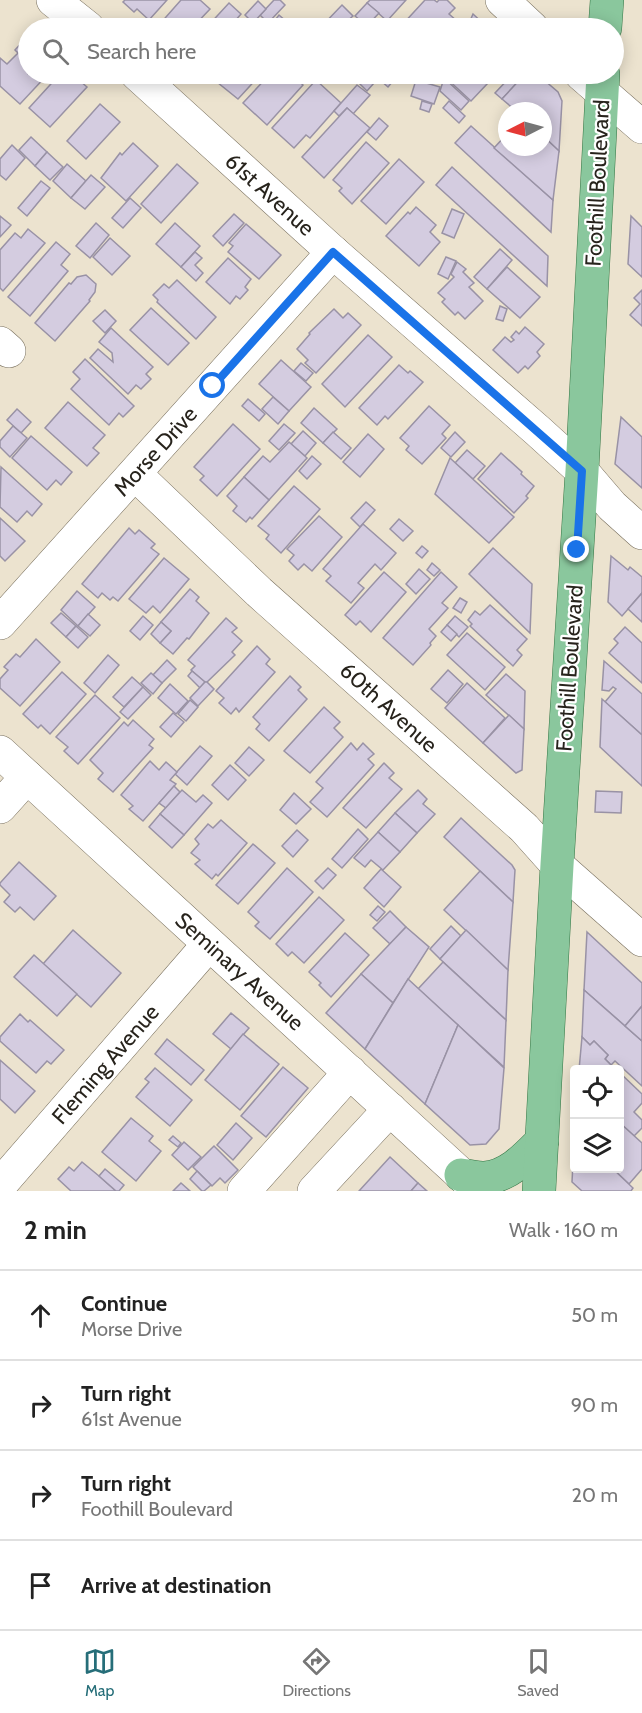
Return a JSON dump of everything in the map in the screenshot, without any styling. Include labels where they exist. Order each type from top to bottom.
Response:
[{"type":"main road","points":[[606,18],[607,0]]},
{"type":"main road","name":"Foothill Boulevard","points":[[539,1191],[582,471],[595,84]]},
{"type":"main road","points":[[470,1183],[501,1174],[517,1166],[542,1141]]},
{"type":"street","points":[[53,0],[76,18]]},
{"type":"street","points":[[502,0],[521,18]]},
{"type":"street","name":"61st Avenue","points":[[148,84],[333,252],[582,471],[612,506],[642,533]]},
{"type":"street","points":[[599,84],[642,127]]},
{"type":"street","name":"Morse Drive","points":[[0,623],[333,252]]},
{"type":"street","name":"60th Avenue","points":[[135,474],[260,592],[524,828],[557,865],[642,940]]},
{"type":"street","name":"Seminary Avenue","points":[[0,752],[470,1183]]},
{"type":"street","points":[[0,807],[27,777]]},
{"type":"street","name":"Fleming Avenue","points":[[0,1185],[209,944]]},
{"type":"street","points":[[244,1191],[350,1072]]},
{"type":"street","points":[[314,1191],[390,1109]]},
{"type":"building","points":[[125,0],[167,0],[151,18],[147,18],[137,9],[134,12],[123,2]]},
{"type":"building","points":[[181,0],[200,0],[210,9],[201,18],[165,18]]},
{"type":"building","points":[[274,0],[280,0],[285,5],[273,18],[263,18],[260,15]]},
{"type":"building","points":[[370,0],[406,0],[390,18],[384,18],[367,3]]},
{"type":"building","points":[[425,0],[437,2],[447,0],[455,8],[449,14],[454,18],[408,18]]},
{"type":"building","points":[[258,1],[266,9],[258,18],[248,18],[245,15]]},
{"type":"building","points":[[229,3],[241,14],[238,18],[215,18]]},
{"type":"building","points":[[367,3],[379,13],[374,18],[355,16]]},
{"type":"building","points":[[342,5],[353,16],[351,18],[330,18]]},
{"type":"building","points":[[18,53],[18,84],[39,84],[20,104],[0,86],[0,58],[7,64]]},
{"type":"building","points":[[51,84],[84,84],[87,87],[50,127],[29,108]]},
{"type":"building","points":[[219,84],[252,84],[238,99]]},
{"type":"building","points":[[261,84],[303,85],[267,125],[243,103]]},
{"type":"building","points":[[312,84],[320,84],[341,103],[310,138],[306,135],[294,148],[272,128]]},
{"type":"building","points":[[360,84],[373,84],[367,91]]},
{"type":"building","points":[[415,84],[440,87],[434,104],[411,96]]},
{"type":"building","points":[[442,84],[451,84],[469,101],[461,110],[440,91]]},
{"type":"building","points":[[453,84],[487,84],[471,101]]},
{"type":"building","points":[[504,84],[516,84],[502,99],[495,93]]},
{"type":"building","points":[[516,84],[549,84],[558,92],[562,101],[559,151],[552,144],[552,102],[506,102],[502,99]]},
{"type":"building","points":[[357,85],[370,95],[353,114],[347,108],[339,116],[334,111]]},
{"type":"building","points":[[422,101],[432,104],[429,112],[420,109]]},
{"type":"building","points":[[449,101],[465,116],[459,123],[443,108]]},
{"type":"building","points":[[100,104],[120,122],[86,159],[67,141]]},
{"type":"building","points":[[347,108],[370,128],[324,178],[302,157]]},
{"type":"building","points":[[379,118],[388,126],[376,140],[367,132]]},
{"type":"building","points":[[471,126],[498,150],[498,156],[504,156],[553,200],[551,232],[455,143]]},
{"type":"building","points":[[31,137],[47,152],[35,166],[19,150]]},
{"type":"building","points":[[366,142],[389,163],[352,204],[339,191],[342,188],[333,180]]},
{"type":"building","points":[[133,143],[158,166],[126,201],[101,178],[120,153],[122,155]]},
{"type":"building","points":[[552,144],[559,151],[553,200],[503,156],[552,156]]},
{"type":"building","points":[[12,145],[25,158],[6,180],[0,175],[0,159]]},
{"type":"building","points":[[47,152],[63,167],[50,180],[35,166]]},
{"type":"building","points":[[399,159],[424,182],[386,224],[361,201]]},
{"type":"building","points":[[67,164],[86,181],[71,198],[53,181]]},
{"type":"building","points":[[177,164],[198,183],[161,223],[141,204]]},
{"type":"building","points":[[452,167],[548,256],[547,286],[436,185]]},
{"type":"building","points":[[91,175],[105,187],[85,209],[71,198]]},
{"type":"building","points":[[41,181],[50,188],[27,216],[18,208]]},
{"type":"building","points":[[130,198],[141,208],[123,228],[112,218]]},
{"type":"building","points":[[416,207],[436,225],[430,232],[440,242],[419,266],[386,236],[408,212],[410,214]]},
{"type":"building","points":[[452,209],[464,214],[454,238],[442,233]]},
{"type":"building","points":[[234,214],[244,223],[223,246],[213,236]]},
{"type":"building","points":[[0,216],[11,225],[0,237]]},
{"type":"building","points":[[631,216],[642,227],[642,277],[628,264]]},
{"type":"building","points":[[96,223],[109,235],[90,258],[76,246]]},
{"type":"building","points":[[175,223],[200,246],[181,267],[156,244]]},
{"type":"building","points":[[246,224],[281,255],[259,279],[228,252],[233,246],[229,243]]},
{"type":"building","points":[[28,229],[45,243],[3,291],[0,288],[0,250],[15,233],[21,238]]},
{"type":"building","points":[[110,238],[130,256],[112,275],[93,257]]},
{"type":"building","points":[[56,242],[70,254],[61,265],[68,271],[30,316],[8,297]]},
{"type":"building","points":[[500,249],[512,260],[487,289],[474,277]]},
{"type":"building","points":[[195,252],[202,258],[195,265],[203,273],[196,281],[181,267]]},
{"type":"building","points":[[446,257],[456,261],[448,279],[438,274]]},
{"type":"building","points":[[228,258],[251,279],[245,287],[248,290],[240,299],[236,296],[230,304],[206,282]]},
{"type":"building","points":[[457,262],[466,269],[463,272],[474,283],[469,287],[483,301],[465,319],[458,312],[455,315],[442,302],[445,299],[438,293],[454,277],[451,274]]},
{"type":"building","points":[[507,267],[540,297],[520,318],[487,289]]},
{"type":"building","points":[[86,275],[96,284],[95,292],[90,301],[55,341],[35,323],[69,283],[71,284],[77,277]]},
{"type":"building","points":[[177,280],[216,317],[196,339],[157,302],[158,300],[153,295],[164,284],[169,288]]},
{"type":"building","points":[[642,290],[642,326],[630,315],[640,304],[634,298]]},
{"type":"building","points":[[500,306],[507,309],[503,321],[496,319]]},
{"type":"building","points":[[151,308],[189,343],[168,365],[130,330]]},
{"type":"building","points":[[334,309],[343,318],[348,313],[361,325],[316,373],[305,363],[308,360],[297,349],[309,333]]},
{"type":"building","points":[[105,310],[116,321],[105,333],[93,321]]},
{"type":"building","points":[[525,327],[544,344],[537,352],[540,356],[528,369],[525,366],[518,373],[493,350],[505,337],[511,342],[514,340],[511,337],[516,331],[519,334]]},
{"type":"building","points":[[111,328],[153,367],[146,374],[151,379],[141,389],[136,385],[128,394],[90,358],[98,349],[113,362],[112,353],[99,342]]},
{"type":"building","points":[[368,335],[392,357],[345,407],[322,384]]},
{"type":"building","points":[[85,359],[134,406],[123,417],[119,413],[109,425],[71,389],[80,379],[73,372]]},
{"type":"building","points":[[281,360],[311,387],[289,411],[259,384]]},
{"type":"building","points":[[301,363],[313,373],[306,381],[294,371]]},
{"type":"building","points":[[399,365],[423,382],[388,419],[385,416],[377,425],[359,408]]},
{"type":"building","points":[[273,397],[289,411],[278,424],[262,409]]},
{"type":"building","points":[[248,399],[265,414],[259,421],[242,406]]},
{"type":"building","points":[[68,402],[105,435],[93,448],[99,453],[87,466],[45,428]]},
{"type":"building","points":[[429,406],[450,425],[442,434],[446,438],[422,464],[406,450],[409,446],[400,438]]},
{"type":"building","points":[[314,408],[337,429],[323,443],[301,423]]},
{"type":"building","points":[[17,409],[31,422],[21,433],[7,420]]},
{"type":"building","points":[[621,417],[642,437],[642,488],[615,464]]},
{"type":"building","points":[[233,424],[260,449],[217,496],[200,480],[204,476],[194,467]]},
{"type":"building","points":[[284,424],[295,433],[279,450],[269,441]]},
{"type":"building","points":[[13,426],[27,438],[10,457],[0,447],[0,441]]},
{"type":"building","points":[[303,431],[316,443],[305,456],[291,444]]},
{"type":"building","points":[[333,432],[351,448],[341,459],[323,443]]},
{"type":"building","points":[[455,432],[465,442],[451,457],[441,448]]},
{"type":"building","points":[[368,434],[384,449],[360,477],[343,462]]},
{"type":"building","points":[[31,436],[72,472],[61,485],[56,480],[47,490],[12,458]]},
{"type":"building","points":[[289,442],[307,458],[269,500],[244,477],[263,456],[270,462]]},
{"type":"building","points":[[467,450],[485,466],[473,479],[455,463]]},
{"type":"building","points":[[501,453],[534,486],[526,496],[528,498],[514,513],[478,479]]},
{"type":"building","points":[[312,456],[321,464],[307,479],[299,471]]},
{"type":"building","points":[[450,458],[514,517],[489,543],[435,494]]},
{"type":"building","points":[[1,467],[42,504],[32,516],[27,511],[17,522],[0,507]]},
{"type":"building","points":[[244,477],[269,500],[252,519],[250,517],[246,522],[233,511],[237,506],[227,496]]},
{"type":"building","points":[[294,486],[320,509],[281,553],[266,539],[269,535],[258,526]]},
{"type":"building","points":[[366,502],[375,510],[360,527],[351,518]]},
{"type":"building","points":[[319,516],[342,537],[312,571],[304,564],[298,570],[289,561],[294,555],[287,549]]},
{"type":"building","points":[[0,518],[25,541],[5,561],[0,556]]},
{"type":"building","points":[[399,519],[413,531],[403,541],[390,529]]},
{"type":"building","points":[[363,524],[396,553],[381,570],[375,564],[358,583],[364,588],[351,603],[326,581],[331,576],[323,569]]},
{"type":"building","points":[[129,528],[135,534],[139,530],[155,544],[151,548],[159,554],[118,601],[113,597],[110,600],[102,593],[98,598],[82,584]]},
{"type":"building","points":[[422,546],[428,551],[422,558],[416,553]]},
{"type":"building","points":[[493,548],[532,584],[530,633],[469,574]]},
{"type":"building","points":[[611,556],[628,570],[630,567],[642,577],[642,593],[622,616],[608,602]]},
{"type":"building","points":[[164,558],[189,579],[160,613],[153,606],[146,613],[129,599]]},
{"type":"building","points":[[432,563],[440,570],[434,576],[427,570]]},
{"type":"building","points":[[419,569],[430,579],[416,594],[406,584]]},
{"type":"building","points":[[384,572],[406,592],[371,632],[360,621],[356,625],[345,615]]},
{"type":"building","points":[[441,572],[457,587],[442,603],[448,608],[429,629],[436,636],[430,643],[431,645],[413,665],[383,638]]},
{"type":"building","points":[[190,589],[199,597],[196,601],[209,613],[189,639],[187,638],[173,654],[160,643],[171,631],[161,622]]},
{"type":"building","points":[[77,591],[95,607],[78,626],[61,610]]},
{"type":"building","points":[[642,593],[642,622],[628,609]]},
{"type":"building","points":[[460,598],[467,602],[461,613],[453,608]]},
{"type":"building","points":[[490,605],[527,639],[517,650],[522,655],[513,666],[470,626],[472,624],[468,620],[475,611],[480,615]]},
{"type":"building","points":[[61,613],[76,626],[66,637],[51,623]]},
{"type":"building","points":[[88,614],[100,625],[90,636],[78,626]]},
{"type":"building","points":[[143,616],[153,625],[140,640],[130,631]]},
{"type":"building","points":[[455,616],[468,627],[459,637],[447,625]]},
{"type":"building","points":[[226,618],[237,628],[232,632],[242,641],[232,652],[235,655],[206,683],[191,670],[195,666],[188,660]]},
{"type":"building","points":[[161,622],[171,631],[160,643],[151,634]]},
{"type":"building","points":[[447,625],[457,634],[451,641],[441,632]]},
{"type":"building","points":[[76,626],[88,637],[78,648],[66,637]]},
{"type":"building","points":[[625,627],[642,643],[642,683],[609,653],[618,643],[614,639]]},
{"type":"building","points":[[467,633],[505,667],[485,690],[447,655]]},
{"type":"building","points":[[36,639],[60,662],[20,706],[0,688],[0,679],[8,670],[4,667],[16,654],[20,657]]},
{"type":"building","points":[[257,646],[270,659],[266,664],[275,672],[239,712],[236,708],[231,714],[219,703],[224,698],[216,691]]},
{"type":"building","points":[[108,655],[119,665],[95,693],[84,683]]},
{"type":"building","points":[[167,660],[176,669],[162,683],[153,675]]},
{"type":"building","points":[[604,661],[642,694],[642,735],[605,702],[616,689],[613,687],[609,691],[602,690]]},
{"type":"building","points":[[448,670],[463,684],[447,703],[431,689]]},
{"type":"building","points":[[192,671],[205,682],[200,688],[188,676]]},
{"type":"building","points":[[62,672],[86,694],[50,734],[41,725],[38,728],[23,714]]},
{"type":"building","points":[[151,673],[162,683],[153,694],[141,683]]},
{"type":"building","points":[[506,674],[525,691],[524,729],[486,695]]},
{"type":"building","points":[[290,676],[301,687],[298,690],[307,699],[269,741],[256,729],[260,724],[253,717]]},
{"type":"building","points":[[132,677],[143,687],[124,707],[113,697]]},
{"type":"building","points":[[205,682],[214,689],[198,706],[190,698]]},
{"type":"building","points":[[467,683],[505,718],[483,743],[445,708]]},
{"type":"building","points":[[170,684],[188,701],[176,714],[158,698]]},
{"type":"building","points":[[143,687],[151,695],[128,719],[120,712]]},
{"type":"building","points":[[95,695],[120,718],[78,764],[64,751],[68,747],[56,737]]},
{"type":"building","points":[[602,699],[642,735],[642,786],[600,747]]},
{"type":"building","points":[[190,700],[198,707],[186,721],[178,714]]},
{"type":"building","points":[[324,707],[340,722],[334,728],[343,737],[310,773],[284,751]]},
{"type":"building","points":[[173,713],[184,722],[171,737],[160,727]]},
{"type":"building","points":[[509,715],[524,729],[522,770],[516,773],[483,743]]},
{"type":"building","points":[[133,720],[154,739],[149,745],[153,748],[113,792],[98,779],[103,773],[90,760],[124,722],[128,726]]},
{"type":"building","points":[[351,743],[357,750],[363,743],[374,754],[368,759],[374,765],[327,817],[310,802],[323,788],[316,782]]},
{"type":"building","points":[[200,746],[212,756],[187,785],[175,774]]},
{"type":"building","points":[[249,747],[264,760],[249,776],[235,763]]},
{"type":"building","points":[[150,761],[159,770],[166,762],[177,772],[170,780],[176,784],[143,821],[129,809],[133,806],[121,795]]},
{"type":"building","points":[[384,763],[394,773],[389,778],[402,789],[366,828],[343,808]]},
{"type":"building","points":[[230,765],[246,780],[228,800],[212,785]]},
{"type":"building","points":[[174,786],[180,792],[166,808],[159,803]]},
{"type":"building","points":[[182,790],[196,802],[203,795],[212,803],[184,835],[160,814]]},
{"type":"building","points":[[418,790],[427,799],[423,804],[435,814],[417,833],[395,813]]},
{"type":"building","points":[[596,791],[622,792],[621,813],[595,812]]},
{"type":"building","points":[[294,793],[311,809],[296,824],[280,810]]},
{"type":"building","points":[[395,813],[417,833],[400,852],[378,832]]},
{"type":"building","points":[[160,814],[184,835],[172,848],[149,827]]},
{"type":"building","points":[[461,818],[512,865],[515,870],[513,902],[444,837]]},
{"type":"building","points":[[221,820],[247,843],[218,876],[216,874],[212,879],[195,864],[200,860],[191,853],[199,844],[195,839],[208,824],[213,828]]},
{"type":"building","points":[[358,829],[368,839],[342,868],[332,859]]},
{"type":"building","points":[[297,830],[308,840],[293,857],[282,846]]},
{"type":"building","points":[[378,832],[400,852],[383,870],[371,860],[365,867],[354,858]]},
{"type":"building","points":[[253,844],[275,863],[238,904],[216,885]]},
{"type":"building","points":[[19,862],[56,896],[34,920],[20,907],[15,912],[4,902],[10,895],[0,883]]},
{"type":"building","points":[[287,868],[313,892],[270,939],[255,926],[259,922],[248,912]]},
{"type":"building","points":[[328,868],[336,875],[323,889],[315,881]]},
{"type":"building","points":[[381,869],[401,887],[384,907],[364,888]]},
{"type":"building","points":[[480,871],[513,902],[508,970],[444,910]]},
{"type":"building","points":[[319,897],[344,920],[304,963],[292,952],[288,956],[276,944]]},
{"type":"building","points":[[378,906],[385,912],[377,921],[370,915]]},
{"type":"building","points":[[390,911],[406,927],[390,944],[373,928]]},
{"type":"building","points":[[451,926],[461,936],[440,959],[430,949]]},
{"type":"building","points":[[406,927],[429,947],[393,1003],[361,974]]},
{"type":"building","points":[[73,930],[121,973],[91,1007],[43,964]]},
{"type":"building","points":[[466,930],[508,970],[506,1020],[440,959]]},
{"type":"building","points":[[587,932],[642,983],[642,1006],[625,1026],[584,990]]},
{"type":"building","points":[[345,933],[369,955],[331,997],[309,972]]},
{"type":"building","points":[[34,955],[77,994],[57,1016],[14,977]]},
{"type":"building","points":[[443,962],[506,1020],[504,1067],[418,989]]},
{"type":"building","points":[[361,974],[393,1003],[365,1049],[326,1013]]},
{"type":"building","points":[[408,979],[458,1025],[425,1104],[365,1049]]},
{"type":"building","points":[[584,990],[642,1041],[642,1086],[624,1069],[624,1065],[619,1065],[615,1061],[611,1065],[605,1059],[608,1055],[594,1041],[590,1045],[582,1037]]},
{"type":"building","points":[[642,1006],[642,1041],[625,1026]]},
{"type":"building","points":[[231,1013],[249,1028],[231,1049],[213,1034]]},
{"type":"building","points":[[20,1014],[64,1050],[51,1064],[47,1061],[36,1073],[0,1041],[0,1037]]},
{"type":"building","points":[[458,1025],[504,1068],[499,1129],[486,1144],[470,1145],[425,1104]]},
{"type":"building","points":[[243,1034],[279,1064],[240,1110],[205,1080]]},
{"type":"building","points":[[582,1037],[590,1045],[594,1041],[608,1055],[605,1059],[611,1065],[579,1065]]},
{"type":"building","points":[[167,1039],[204,1070],[191,1085],[155,1054]]},
{"type":"building","points":[[0,1060],[35,1091],[15,1113],[0,1099]]},
{"type":"building","points":[[283,1067],[308,1088],[266,1137],[241,1116]]},
{"type":"building","points":[[155,1068],[192,1100],[170,1126],[136,1097],[149,1082],[145,1079]]},
{"type":"building","points":[[624,1077],[642,1094],[642,1103],[634,1112],[642,1120],[642,1128],[634,1136],[624,1127]]},
{"type":"building","points":[[131,1118],[153,1136],[149,1141],[161,1151],[136,1181],[102,1152]]},
{"type":"building","points":[[236,1123],[252,1138],[233,1160],[217,1145]]},
{"type":"building","points":[[624,1127],[642,1143],[642,1169],[629,1184],[617,1173],[624,1173]]},
{"type":"building","points":[[173,1136],[181,1143],[178,1147],[169,1140]]},
{"type":"building","points":[[184,1142],[201,1157],[188,1170],[172,1155]]},
{"type":"building","points":[[214,1146],[238,1170],[225,1183],[220,1178],[212,1186],[193,1167]]},
{"type":"building","points":[[390,1157],[418,1183],[411,1191],[359,1191]]},
{"type":"building","points":[[82,1162],[116,1191],[71,1191],[58,1179],[69,1167],[74,1171]]},
{"type":"building","points":[[105,1169],[124,1185],[119,1191],[99,1176]]},
{"type":"building","points":[[197,1171],[211,1185],[204,1191],[190,1179]]},
{"type":"building","points":[[572,1173],[617,1173],[633,1188],[631,1191],[582,1191],[572,1182]]},
{"type":"building","points":[[181,1183],[190,1191],[173,1191]]},
{"type":"building","points":[[418,1183],[427,1191],[411,1191]]},
{"type":"route","points":[[213,386],[333,252],[582,471],[577,550]]}]
